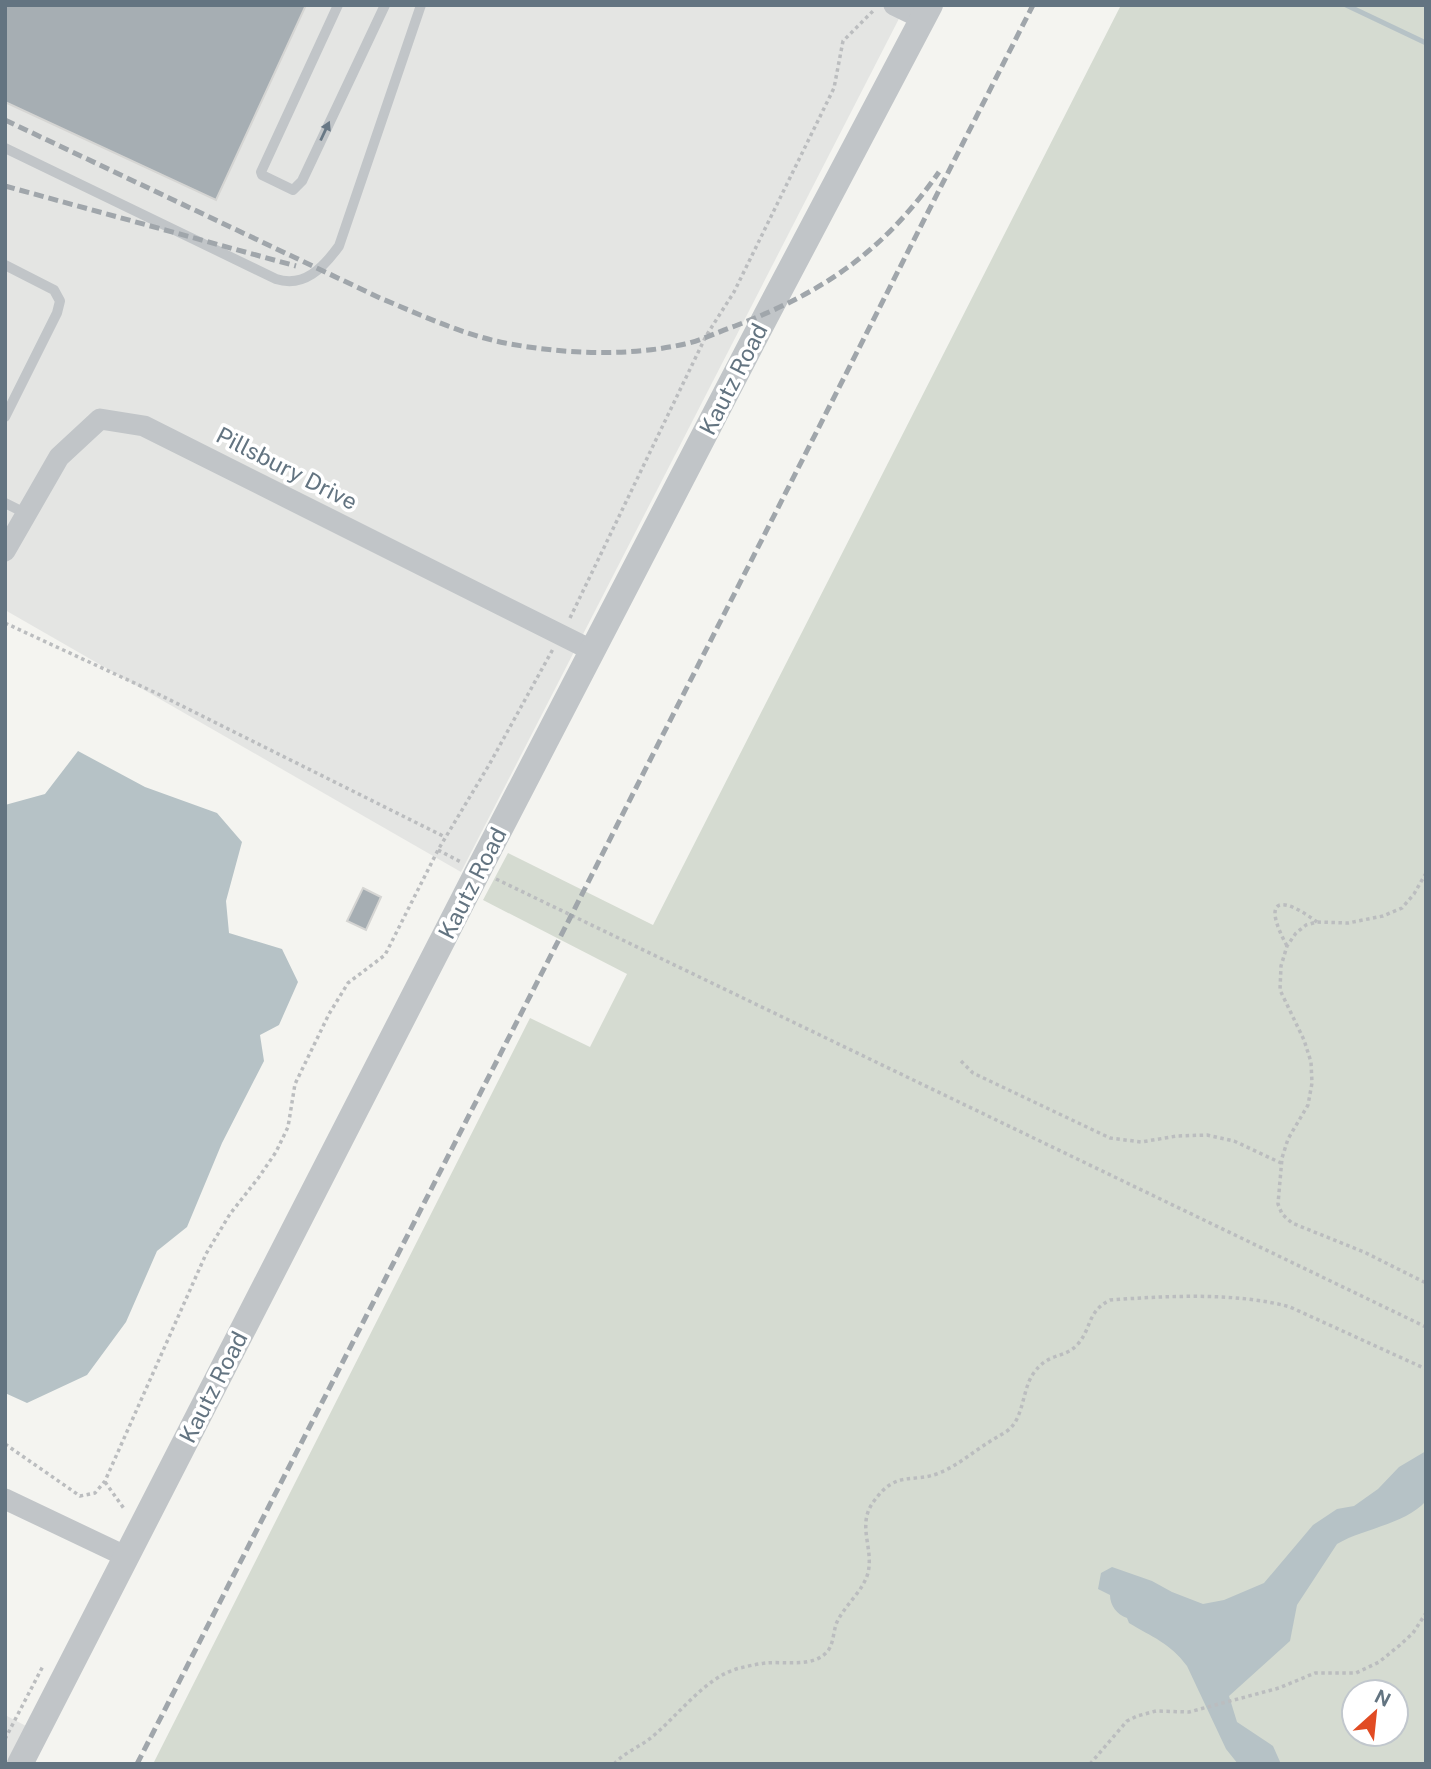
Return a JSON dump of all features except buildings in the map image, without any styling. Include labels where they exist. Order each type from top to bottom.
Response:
[{"type":"street","points":[[894,5],[927,12]]},
{"type":"street","name":"Kautz Road","points":[[20,1764],[760,326],[927,12]]},
{"type":"street","name":"Pillsbury Drive","points":[[5,551],[60,457],[100,419],[145,426],[593,651]]},
{"type":"street","points":[[5,1499],[127,1557]]},
{"type":"lane","points":[[338,5],[261,172],[262,175],[293,190],[302,181],[385,5]]},
{"type":"lane","points":[[5,148],[276,279],[288,283],[304,280],[319,269],[339,246],[421,5]]},
{"type":"lane","points":[[5,265],[54,290],[60,301],[57,313],[5,417]]},
{"type":"lane","points":[[5,503],[27,513]]},
{"type":"path","points":[[5,1444],[80,1496],[95,1493],[105,1482],[206,1254],[230,1214],[276,1152],[288,1127],[295,1084],[328,1014],[348,983],[385,955],[445,837],[489,765],[561,635],[706,336],[734,292],[834,88],[843,41],[879,5]]},
{"type":"path","points":[[5,624],[156,693],[445,837]]},
{"type":"path","points":[[438,850],[1426,1326]]},
{"type":"path","points":[[1426,873],[1402,908],[1383,916],[1348,923],[1317,922],[1306,925],[1287,946],[1281,966],[1280,990],[1304,1040],[1311,1062],[1311,1083],[1308,1105],[1288,1139],[1281,1163],[1278,1203],[1282,1214],[1292,1223],[1364,1252],[1426,1283]]},
{"type":"path","points":[[1287,946],[1277,927],[1275,908],[1287,904],[1317,922]]},
{"type":"path","points":[[961,1061],[974,1073],[1110,1138],[1140,1142],[1177,1136],[1207,1135],[1234,1141],[1281,1163]]},
{"type":"path","points":[[614,1764],[622,1755],[665,1726],[710,1684],[735,1669],[765,1663],[806,1662],[819,1658],[828,1651],[836,1624],[868,1572],[864,1528],[866,1513],[874,1500],[902,1478],[938,1474],[1009,1430],[1020,1410],[1027,1383],[1034,1372],[1043,1362],[1079,1343],[1094,1311],[1110,1300],[1247,1297],[1275,1303],[1290,1307],[1426,1369]]},
{"type":"path","points":[[1090,1764],[1126,1721],[1156,1711],[1189,1712],[1279,1688],[1315,1673],[1356,1672],[1379,1662],[1413,1633],[1426,1614]]},
{"type":"shaded area","points":[[5,5],[906,5],[461,872],[5,610]]},
{"type":"shaded area","points":[[1121,5],[1426,5],[1426,1764],[153,1764],[530,1018],[590,1047],[627,974],[483,900],[508,853],[653,925]]},
{"type":"shaded area","points":[[78,751],[145,787],[217,813],[242,842],[226,901],[229,933],[282,949],[298,982],[279,1025],[260,1035],[264,1061],[222,1143],[187,1227],[157,1251],[126,1322],[87,1375],[27,1403],[5,1393],[5,805],[45,794]]},
{"type":"shaded area","points":[[1426,1451],[1426,1501],[1407,1516],[1337,1544],[1297,1605],[1290,1641],[1229,1696],[1237,1722],[1273,1746],[1281,1764],[1238,1764],[1226,1749],[1187,1666],[1167,1646],[1129,1623],[1127,1618],[1117,1612],[1110,1595],[1098,1589],[1101,1573],[1112,1567],[1203,1604],[1224,1600],[1264,1583],[1313,1525],[1337,1509],[1354,1506],[1378,1489],[1399,1467]]},
{"type":"shaded area","points":[[5,1715],[26,1726],[7,1764],[5,1764]]},
{"type":"waterway","points":[[1346,5],[1426,43]]},
{"type":"railway","points":[[137,1764],[1033,5]]},
{"type":"railway","points":[[5,120],[380,298],[426,317],[505,343],[572,352],[641,351],[685,344],[797,299],[850,266],[874,246],[918,200],[939,172]]},
{"type":"railway","points":[[5,186],[296,266]]}]
